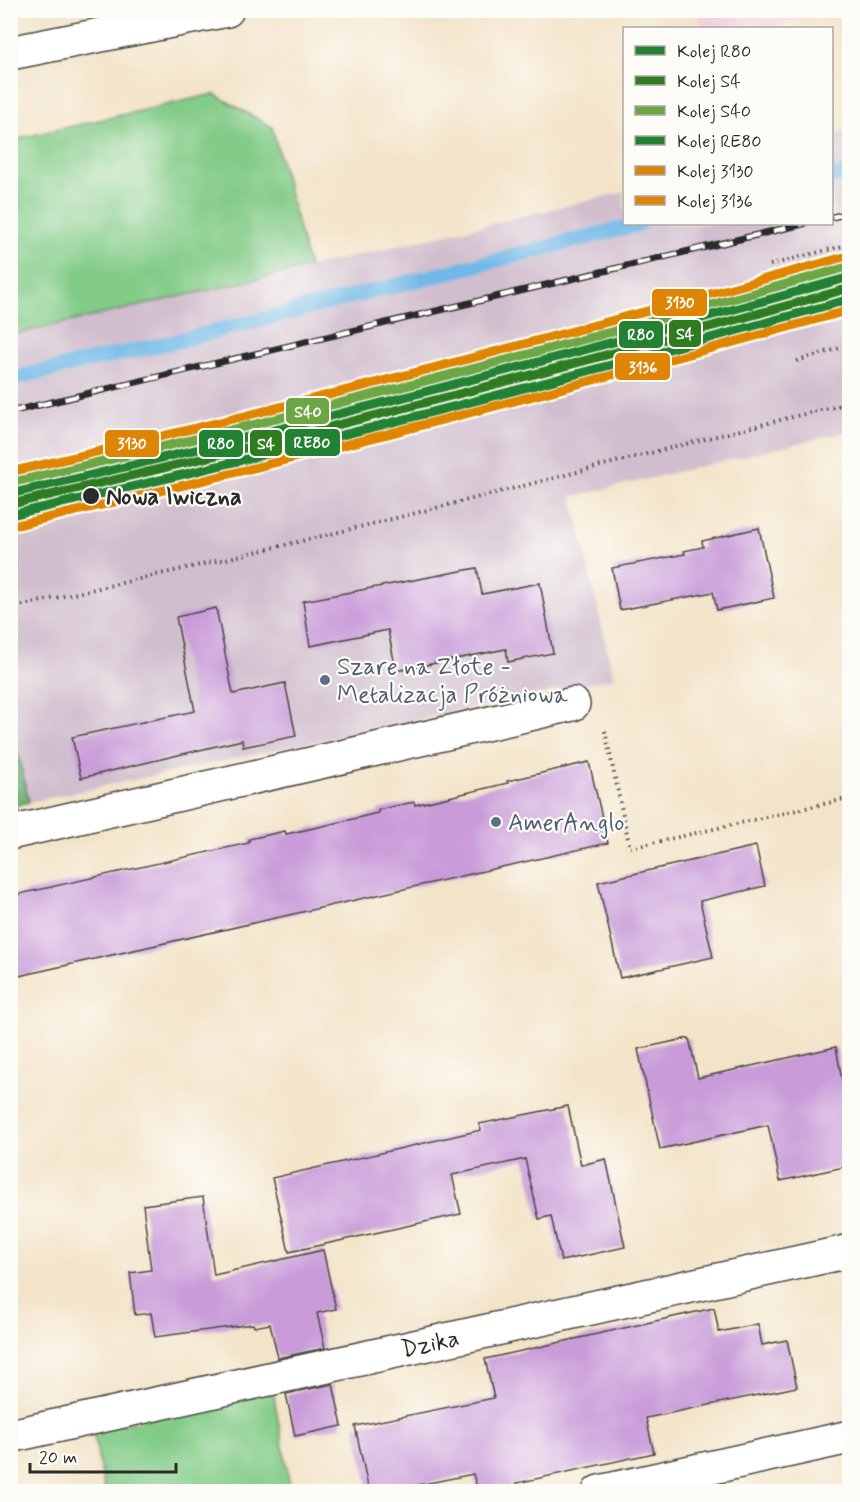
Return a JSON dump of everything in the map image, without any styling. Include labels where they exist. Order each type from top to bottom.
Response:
[{"type":"street","points":[[10,53],[227,10]]},
{"type":"street","points":[[10,833],[573,704]]},
{"type":"street","name":"Dzika","points":[[10,1436],[849,1251]]},
{"type":"street","points":[[599,1491],[849,1437]]},
{"type":"path","points":[[770,265],[849,244]]},
{"type":"path","points":[[797,361],[849,345]]},
{"type":"path","points":[[10,608],[221,560],[849,403]]},
{"type":"path","points":[[573,704],[598,698],[630,848],[849,798]]},
{"type":"shaded area","points":[[698,10],[847,11],[766,27],[702,27]]},
{"type":"shaded area","points":[[849,131],[849,431],[572,497],[614,678],[29,802],[10,722],[10,335],[623,192],[623,225],[833,225],[833,135]]},
{"type":"green space","points":[[214,94],[272,127],[309,267],[11,335],[11,140]]},
{"type":"green space","points":[[11,722],[29,802],[10,807]]},
{"type":"green space","points":[[273,1391],[291,1491],[105,1491],[93,1431]]},
{"type":"building","points":[[759,528],[774,598],[717,610],[713,592],[620,610],[612,568],[685,554],[684,551],[703,547],[702,541]]},
{"type":"building","points":[[477,568],[482,594],[540,583],[553,653],[508,662],[506,649],[396,671],[388,630],[310,646],[303,601]]},
{"type":"building","points":[[216,608],[233,694],[285,683],[296,736],[243,747],[242,740],[81,778],[72,737],[195,711],[176,617]]},
{"type":"building","points":[[589,762],[608,843],[10,978],[10,896],[249,843],[249,839],[332,824],[378,813],[378,810],[395,806],[414,802],[415,805]]},
{"type":"building","points":[[756,846],[765,886],[700,901],[713,957],[620,978],[598,882]]},
{"type":"building","points":[[689,1038],[698,1078],[836,1047],[849,1118],[849,1166],[780,1181],[768,1125],[660,1149],[638,1049]]},
{"type":"building","points":[[568,1106],[581,1165],[606,1159],[625,1247],[561,1261],[551,1216],[539,1219],[525,1159],[452,1175],[461,1214],[289,1252],[272,1178],[481,1130],[479,1124]]},
{"type":"building","points":[[203,1197],[214,1275],[323,1250],[336,1309],[317,1313],[325,1348],[278,1358],[270,1324],[254,1327],[253,1324],[155,1337],[151,1313],[135,1315],[130,1273],[151,1270],[143,1205]]},
{"type":"building","points":[[714,1308],[719,1332],[758,1324],[762,1345],[787,1340],[797,1387],[646,1418],[654,1453],[482,1491],[478,1491],[473,1474],[389,1491],[369,1491],[355,1426],[494,1398],[485,1359]]},
{"type":"building","points":[[333,1384],[342,1426],[295,1436],[286,1394]]},
{"type":"waterway","points":[[833,177],[850,173]]},
{"type":"waterway","points":[[10,379],[173,342],[635,225]]},
{"type":"railway","points":[[833,217],[850,213]]},
{"type":"railway","points":[[10,412],[799,225]]},
{"type":"rail line","name":"3130","points":[[10,472],[428,369],[844,257]]},
{"type":"rail line","name":"S40","points":[[10,483],[430,380],[847,267]]},
{"type":"rail line","name":"R80","points":[[10,494],[221,444],[431,390],[850,277]]},
{"type":"rail line","name":"S4","points":[[12,504],[432,401],[850,288]]},
{"type":"rail line","name":"RE80","points":[[15,514],[434,412],[850,299]]},
{"type":"rail line","name":"3136","points":[[17,525],[434,422],[850,310]]},
{"type":"place","name":"Nowa Iwiczna","points":[[91,496]]},
{"type":"place","name":"Szare na Złote - Metalizacja Próżniowa","points":[[325,680]]},
{"type":"place","name":"AmerAnglo","points":[[496,822]]}]
